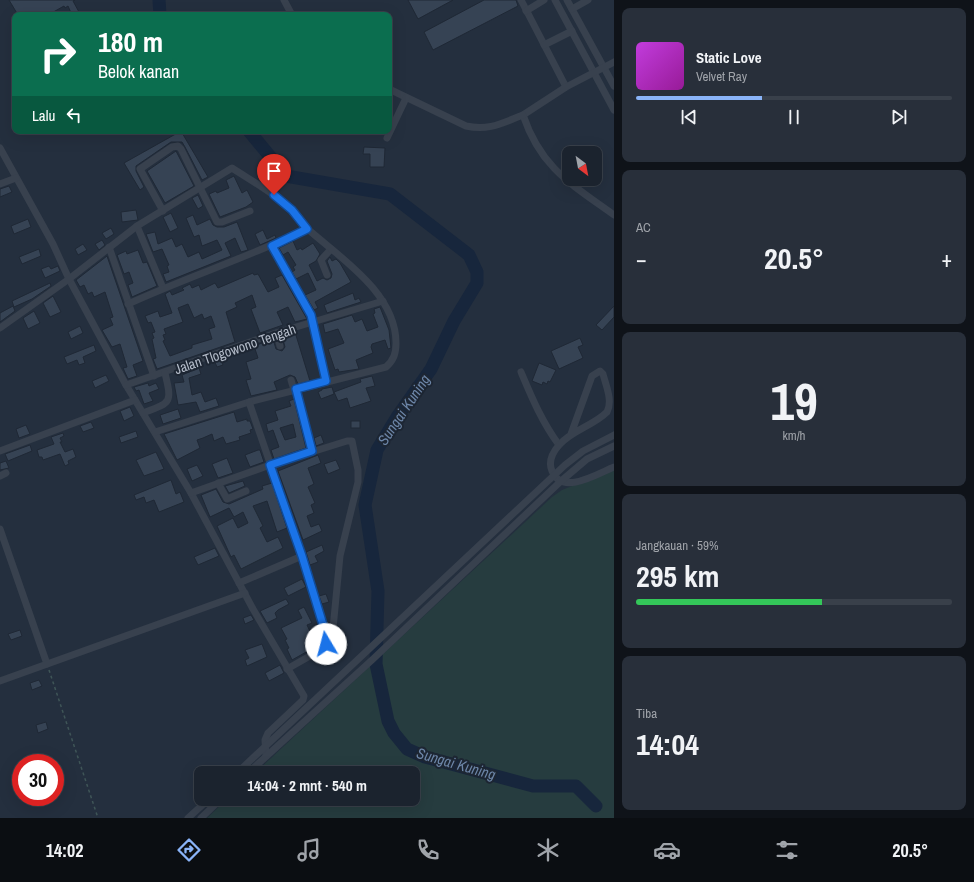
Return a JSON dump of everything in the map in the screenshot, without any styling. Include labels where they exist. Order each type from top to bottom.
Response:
[{"type":"street","points":[[284,0],[290,12]]},
{"type":"street","points":[[521,0],[566,87]]},
{"type":"street","points":[[526,11],[544,0]]},
{"type":"street","points":[[555,0],[614,110]]},
{"type":"street","points":[[567,0],[614,86]]},
{"type":"street","points":[[572,8],[588,0]]},
{"type":"street","points":[[544,45],[572,31]]},
{"type":"street","points":[[392,91],[466,126],[479,129],[488,128],[523,115],[566,87],[614,62]]},
{"type":"street","points":[[392,127],[406,98]]},
{"type":"street","points":[[523,115],[526,125],[551,167],[614,215]]},
{"type":"street","points":[[387,138],[389,134]]},
{"type":"street","points":[[163,211],[140,171],[141,166],[172,147],[178,146],[201,187],[217,222],[222,222],[250,211]]},
{"type":"street","points":[[0,148],[53,244],[126,385],[191,493],[239,583],[287,669],[304,696],[304,699],[268,733],[266,756]]},
{"type":"street","points":[[0,328],[70,279],[137,226],[232,168],[274,195],[292,210],[307,229],[330,249],[346,260],[383,301],[395,325],[396,345],[392,361],[379,369],[326,381],[249,402],[155,432]]},
{"type":"street","points":[[0,184],[16,178]]},
{"type":"street","points":[[137,226],[163,288]]},
{"type":"street","points":[[128,304],[163,288],[272,246],[307,229]]},
{"type":"street","name":"Jalan Tlogowono Tengah","points":[[126,385],[276,334],[313,323],[307,309],[272,246]]},
{"type":"street","points":[[109,247],[154,376]]},
{"type":"street","points":[[327,274],[321,260],[330,249]]},
{"type":"street","points":[[326,381],[313,323],[383,301]]},
{"type":"street","points":[[276,334],[280,346]]},
{"type":"street","points":[[571,434],[592,376],[600,371],[604,380],[610,407],[603,416],[571,434],[559,445],[551,460],[551,470],[560,482],[575,482],[614,467]]},
{"type":"street","points":[[521,372],[537,411],[559,445]]},
{"type":"street","points":[[143,413],[162,405],[167,401],[170,395],[165,373]]},
{"type":"street","points":[[291,380],[312,451]]},
{"type":"street","points":[[0,451],[135,400]]},
{"type":"street","points":[[249,402],[302,556],[324,628],[326,637],[324,648]]},
{"type":"street","points":[[245,766],[554,476],[583,451],[614,435]]},
{"type":"street","points":[[191,493],[312,451],[351,441],[354,444],[358,470],[355,502],[340,556],[332,639],[324,648],[287,669]]},
{"type":"street","points":[[255,766],[372,660],[560,482],[587,459],[614,446]]},
{"type":"street","points":[[218,483],[227,499],[246,491]]},
{"type":"street","points":[[0,529],[47,664]]},
{"type":"street","points":[[239,583],[302,556]]},
{"type":"street","points":[[0,681],[245,593]]},
{"type":"street","points":[[188,818],[201,806]]},
{"type":"street","points":[[200,818],[213,806]]},
{"type":"path","points":[[47,664],[98,818]]},
{"type":"green space","points":[[614,469],[614,818],[207,818],[220,806],[420,806],[420,766],[263,766],[552,497],[562,490]]},
{"type":"building","points":[[9,0],[75,0],[73,1],[79,12],[71,12],[68,6],[65,8],[64,6],[53,12],[16,12]]},
{"type":"building","points":[[408,0],[453,0],[418,19]]},
{"type":"building","points":[[484,0],[516,0],[518,6],[433,50],[424,32]]},
{"type":"building","points":[[176,134],[183,134],[208,177],[202,180],[182,142],[171,142],[136,166],[136,171],[144,187],[140,190],[124,163]]},
{"type":"building","points":[[364,147],[385,148],[384,167],[370,167],[370,154],[363,154]]},
{"type":"building","points":[[176,151],[194,186],[165,203],[147,171]]},
{"type":"building","points":[[234,176],[242,193],[247,190],[253,202],[246,207],[220,217],[209,194],[216,191],[217,193],[229,188],[226,180]]},
{"type":"building","points":[[9,186],[12,192],[0,197],[0,189]]},
{"type":"building","points":[[198,195],[203,206],[198,209],[192,198]]},
{"type":"building","points":[[136,210],[138,220],[122,222],[121,212]]},
{"type":"building","points":[[171,213],[178,228],[170,232],[163,217]]},
{"type":"building","points":[[193,215],[197,225],[210,219],[213,225],[217,227],[224,227],[237,222],[248,250],[241,252],[235,238],[225,243],[231,256],[166,282],[163,274],[169,272],[167,266],[169,265],[162,249],[153,252],[146,234],[155,232],[158,244],[172,238],[176,247],[182,244],[188,257],[199,252],[202,259],[222,250],[217,240],[202,246],[199,235],[194,237],[186,218]]},
{"type":"building","points":[[28,219],[31,227],[14,234],[11,226]]},
{"type":"building","points":[[111,228],[114,234],[106,239],[102,233]]},
{"type":"building","points":[[263,230],[267,239],[275,235],[276,238],[260,245],[255,234]]},
{"type":"building","points":[[102,240],[105,245],[99,250],[95,244]]},
{"type":"building","points":[[293,241],[297,250],[301,248],[302,250],[313,243],[320,254],[316,261],[309,265],[317,281],[323,278],[327,280],[331,278],[332,274],[327,261],[330,257],[332,261],[336,259],[340,263],[351,282],[315,302],[318,308],[314,310],[305,295],[316,290],[308,273],[296,279],[292,272],[295,270],[293,267],[296,265],[288,252],[283,255],[279,248]]},
{"type":"building","points":[[83,244],[87,250],[78,255],[75,249]]},
{"type":"building","points":[[39,249],[41,256],[22,264],[19,257]]},
{"type":"building","points":[[138,250],[143,263],[147,262],[157,286],[132,297],[128,285],[133,283],[129,272],[124,274],[117,255],[126,251],[127,254]]},
{"type":"building","points":[[107,256],[143,361],[133,365],[137,376],[128,379],[123,368],[127,367],[120,344],[112,347],[102,330],[113,325],[110,318],[113,317],[105,292],[94,297],[92,292],[88,294],[84,285],[80,287],[76,280]]},
{"type":"building","points":[[49,266],[51,269],[58,266],[60,271],[45,278],[41,269]]},
{"type":"building","points":[[253,273],[254,275],[258,274],[268,292],[279,287],[275,278],[282,275],[307,319],[295,322],[288,307],[277,312],[283,325],[260,333],[251,309],[256,307],[252,295],[235,303],[237,307],[226,312],[235,342],[157,369],[153,359],[156,358],[152,333],[155,332],[151,322],[148,323],[145,316],[158,311],[160,317],[172,313],[165,294],[170,291],[172,295],[184,290],[182,288],[190,284],[192,288],[199,285],[201,290],[215,283],[218,288]],"holes":[[[188,304],[194,318],[202,314],[204,319],[211,316],[215,327],[209,329],[212,339],[192,345],[192,348],[170,356],[163,341],[165,340],[163,335],[166,334],[164,329],[183,322],[178,308]]]},
{"type":"building","points":[[50,283],[51,286],[32,299],[14,307],[12,301]]},
{"type":"building","points":[[353,293],[355,300],[359,298],[361,302],[327,313],[324,305]]},
{"type":"building","points":[[53,296],[61,312],[50,317],[43,303]]},
{"type":"building","points":[[13,306],[15,311],[0,322],[0,313]]},
{"type":"building","points":[[614,306],[614,317],[602,330],[596,325]]},
{"type":"building","points":[[380,307],[389,330],[391,348],[388,349],[385,340],[372,344],[371,347],[373,353],[356,360],[359,369],[339,372],[338,369],[335,370],[328,349],[344,343],[338,329],[325,333],[323,324],[352,315],[355,322],[362,319],[367,331],[378,327],[373,314],[375,313],[374,309]]},
{"type":"building","points":[[34,311],[40,323],[28,329],[23,318]]},
{"type":"building","points":[[80,326],[83,333],[71,339],[68,332]]},
{"type":"building","points":[[295,332],[310,381],[298,384],[295,377],[290,375],[274,382],[277,390],[251,396],[246,380],[251,379],[246,362],[258,358],[254,346],[273,339],[276,349],[282,351],[285,347],[282,336]]},
{"type":"building","points":[[580,338],[583,345],[578,347],[583,358],[559,369],[551,351]]},
{"type":"building","points":[[94,345],[96,351],[83,357],[85,363],[79,365],[77,360],[67,364],[64,357]]},
{"type":"building","points":[[220,358],[223,365],[217,367],[214,360]]},
{"type":"building","points":[[539,363],[556,370],[550,382],[548,381],[547,384],[543,382],[542,385],[532,381]]},
{"type":"building","points":[[199,368],[201,374],[189,378],[192,395],[201,392],[205,402],[216,398],[219,406],[200,412],[196,402],[178,405],[174,383],[184,382],[182,375]]},
{"type":"building","points":[[106,375],[109,381],[95,388],[92,381]]},
{"type":"building","points":[[372,376],[375,386],[366,388],[371,401],[350,408],[347,398],[338,401],[334,392],[361,382],[360,379]]},
{"type":"building","points":[[148,383],[149,386],[156,383],[159,389],[149,393],[153,401],[144,404],[139,390],[136,391],[134,387]]},
{"type":"building","points":[[332,387],[334,394],[321,399],[318,392],[322,389]]},
{"type":"building","points":[[294,399],[306,448],[274,459],[271,450],[279,447],[273,430],[268,432],[266,424],[278,420],[275,411],[291,406],[289,401]],"holes":[[[293,424],[296,437],[285,440],[280,428]]]},
{"type":"building","points":[[130,407],[134,416],[124,421],[120,411]]},
{"type":"building","points":[[178,409],[181,418],[163,424],[160,415]]},
{"type":"building","points":[[234,412],[237,422],[247,419],[247,421],[250,421],[253,429],[250,430],[251,433],[239,437],[240,440],[226,444],[223,437],[214,441],[212,434],[197,440],[200,448],[177,460],[164,434]]},
{"type":"building","points":[[351,421],[360,421],[360,428],[351,428]]},
{"type":"building","points":[[91,422],[94,428],[83,432],[80,426]]},
{"type":"building","points":[[26,425],[30,434],[19,438],[16,429]]},
{"type":"building","points":[[136,431],[138,437],[121,443],[119,437]]},
{"type":"building","points":[[63,433],[64,436],[60,438],[62,442],[60,442],[65,452],[73,449],[76,457],[68,461],[69,464],[65,466],[60,454],[43,460],[42,457],[39,457],[37,450],[54,444],[51,437]]},
{"type":"building","points":[[321,435],[324,443],[316,446],[314,438]]},
{"type":"building","points":[[30,445],[32,451],[8,461],[5,454]]},
{"type":"building","points":[[260,450],[264,462],[250,467],[245,455]]},
{"type":"building","points":[[156,452],[164,469],[144,476],[136,460]]},
{"type":"building","points":[[318,455],[321,463],[308,468],[314,484],[308,487],[315,503],[311,505],[314,513],[307,516],[311,527],[319,524],[322,531],[303,540],[278,471]]},
{"type":"building","points":[[227,458],[233,473],[218,478],[212,464]]},
{"type":"building","points":[[336,460],[340,469],[328,474],[324,464]]},
{"type":"building","points":[[6,461],[9,468],[0,470],[0,463]]},
{"type":"building","points":[[197,465],[203,476],[192,481],[187,469]]},
{"type":"building","points":[[171,480],[176,494],[180,492],[184,502],[159,512],[154,500],[146,503],[144,497],[136,500],[134,495]]},
{"type":"building","points":[[243,481],[245,486],[229,493],[225,486]]},
{"type":"building","points":[[272,483],[287,528],[277,532],[267,501],[253,506],[263,526],[260,528],[267,542],[278,537],[283,548],[241,569],[234,555],[231,557],[217,526],[233,518],[238,528],[248,523],[243,512],[234,517],[229,508],[210,517],[201,495],[216,489],[223,502],[229,504],[263,489],[262,486]]},
{"type":"building","points":[[322,545],[324,551],[315,556],[318,562],[310,565],[306,552]]},
{"type":"building","points":[[215,548],[219,556],[198,565],[194,557]]},
{"type":"building","points":[[302,579],[306,587],[288,596],[284,588]]},
{"type":"building","points":[[326,594],[329,602],[322,604],[319,596]]},
{"type":"building","points":[[286,599],[289,604],[275,613],[277,618],[267,623],[260,611]]},
{"type":"building","points":[[304,607],[312,623],[307,625],[317,646],[292,660],[287,649],[289,648],[285,640],[287,639],[281,628],[302,618],[298,610]]},
{"type":"building","points":[[251,615],[254,620],[245,624],[243,618]]},
{"type":"building","points":[[20,630],[22,636],[11,640],[8,634]]},
{"type":"building","points":[[262,644],[267,657],[247,666],[245,660],[249,658],[245,650]]},
{"type":"building","points":[[280,665],[284,673],[269,681],[265,673]]},
{"type":"building","points":[[39,680],[42,686],[32,690],[30,683]]},
{"type":"building","points":[[46,722],[48,729],[38,733],[36,725]]},
{"type":"waterway","name":"Sungai Kuning","points":[[159,0],[160,12]]},
{"type":"waterway","name":"Sungai Kuning","points":[[251,134],[286,176],[390,194],[469,255],[477,272],[477,283],[454,321],[431,369],[397,417],[377,450],[365,505],[378,591],[376,664],[388,721],[394,733],[407,749],[425,757],[533,786],[576,786],[596,806]]},
{"type":"route","points":[[274,195],[301,219],[307,229],[272,246],[311,315],[326,381],[296,389],[312,451],[270,465],[302,556],[324,628],[326,644]]}]
